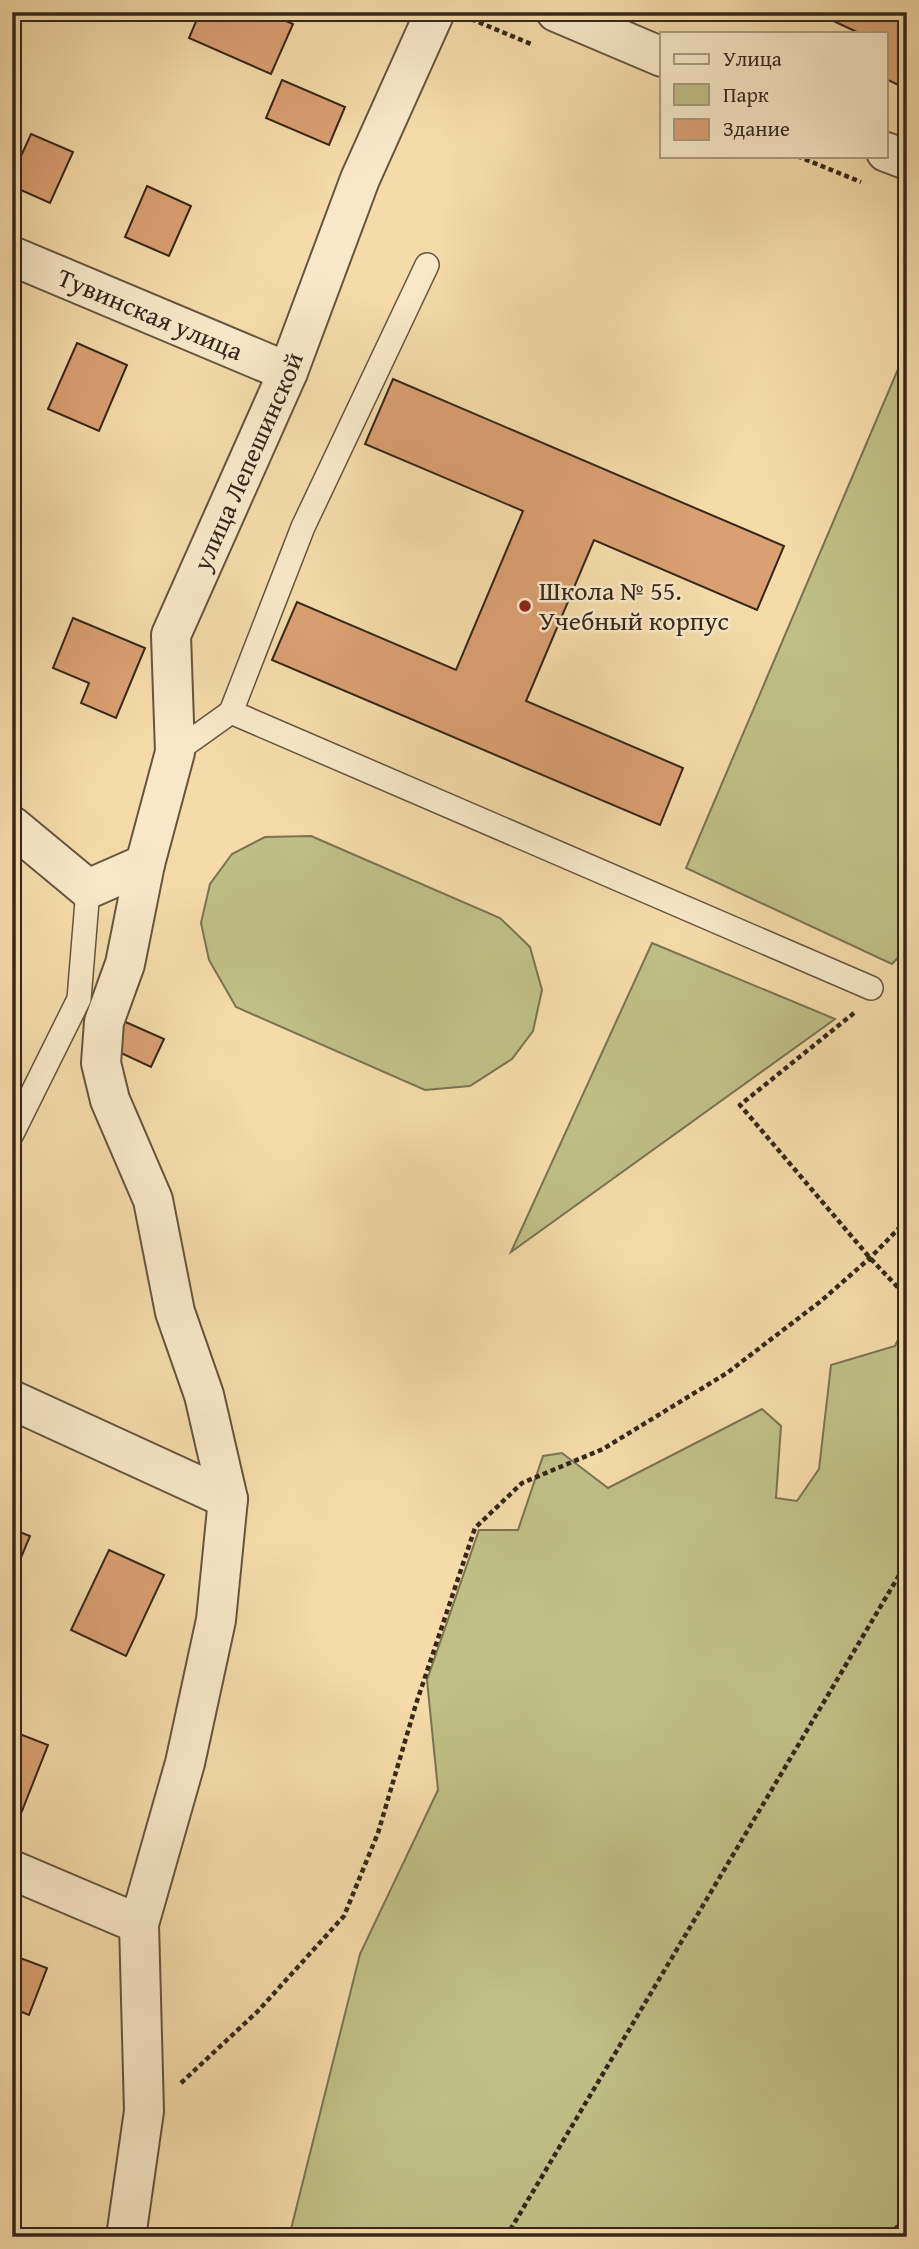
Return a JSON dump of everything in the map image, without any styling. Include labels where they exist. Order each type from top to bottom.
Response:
[{"type":"street","name":"улица Лепешинской","points":[[126,2237],[144,2111],[139,1924],[185,1763],[216,1620],[228,1499],[204,1395],[175,1312],[153,1200],[110,1100],[101,1063],[104,1022],[125,964],[145,864],[175,752],[171,635],[288,372],[360,179],[435,12]]},
{"type":"street","points":[[556,12],[660,56]]},
{"type":"street","points":[[888,153],[907,160]]},
{"type":"street","name":"Тувинская улица","points":[[12,256],[288,372]]},
{"type":"street","points":[[12,826],[88,889],[145,864]]},
{"type":"street","points":[[12,1400],[228,1499]]},
{"type":"street","points":[[12,1870],[139,1924]]},
{"type":"lane","points":[[175,752],[231,712],[303,527],[427,265]]},
{"type":"lane","points":[[231,712],[871,988]]},
{"type":"lane","points":[[12,1134],[79,999],[88,889]]},
{"type":"path","points":[[802,158],[870,186]]},
{"type":"path","points":[[855,1013],[740,1105],[870,1258],[907,1297]]},
{"type":"path","points":[[144,2111],[189,2077],[258,2011],[344,1916],[378,1833],[416,1704],[475,1528],[522,1483],[603,1449],[727,1373],[821,1301],[870,1258],[907,1220]]},
{"type":"path","points":[[506,2237],[907,1562]]},
{"type":"path","points":[[881,2237],[907,2221]]},
{"type":"green space","points":[[907,348],[907,948],[892,964],[686,868]]},
{"type":"green space","points":[[311,836],[500,918],[530,947],[542,990],[533,1031],[512,1059],[470,1086],[425,1090],[236,1007],[209,960],[201,923],[210,884],[232,854],[265,837]]},
{"type":"green space","points":[[652,943],[835,1019],[511,1252]]},
{"type":"green space","points":[[907,1321],[907,2237],[289,2237],[360,1954],[438,1790],[427,1680],[479,1530],[518,1530],[543,1456],[562,1453],[608,1488],[762,1409],[781,1426],[776,1498],[797,1501],[819,1469],[831,1365],[895,1346]]},
{"type":"building","points":[[200,12],[266,12],[293,24],[271,74],[189,38]]},
{"type":"building","points":[[830,12],[907,12],[907,66],[898,85],[888,80],[888,32],[857,32],[827,18]]},
{"type":"building","points":[[282,80],[345,107],[329,145],[266,118]]},
{"type":"building","points":[[31,134],[73,152],[50,203],[12,186],[12,176]]},
{"type":"building","points":[[147,186],[191,206],[169,256],[125,237]]},
{"type":"building","points":[[77,343],[127,365],[99,431],[48,409]]},
{"type":"building","name":"Школа № 55. Учебный корпус","points":[[393,379],[784,546],[757,610],[594,540],[526,701],[683,768],[660,825],[272,660],[297,602],[456,670],[523,511],[365,444]]},
{"type":"building","points":[[73,618],[145,648],[116,718],[81,703],[89,683],[53,668]]},
{"type":"building","points":[[121,1020],[164,1039],[151,1067],[108,1047]]},
{"type":"building","points":[[12,1529],[30,1536],[12,1579]]},
{"type":"building","points":[[109,1550],[164,1575],[126,1656],[71,1630]]},
{"type":"building","points":[[12,1731],[48,1745],[20,1816],[12,1813]]},
{"type":"building","points":[[12,1955],[47,1968],[29,2015],[12,2008]]},
{"type":"place","name":"Школа № 55. Учебный корпус","points":[[525,606]]}]
